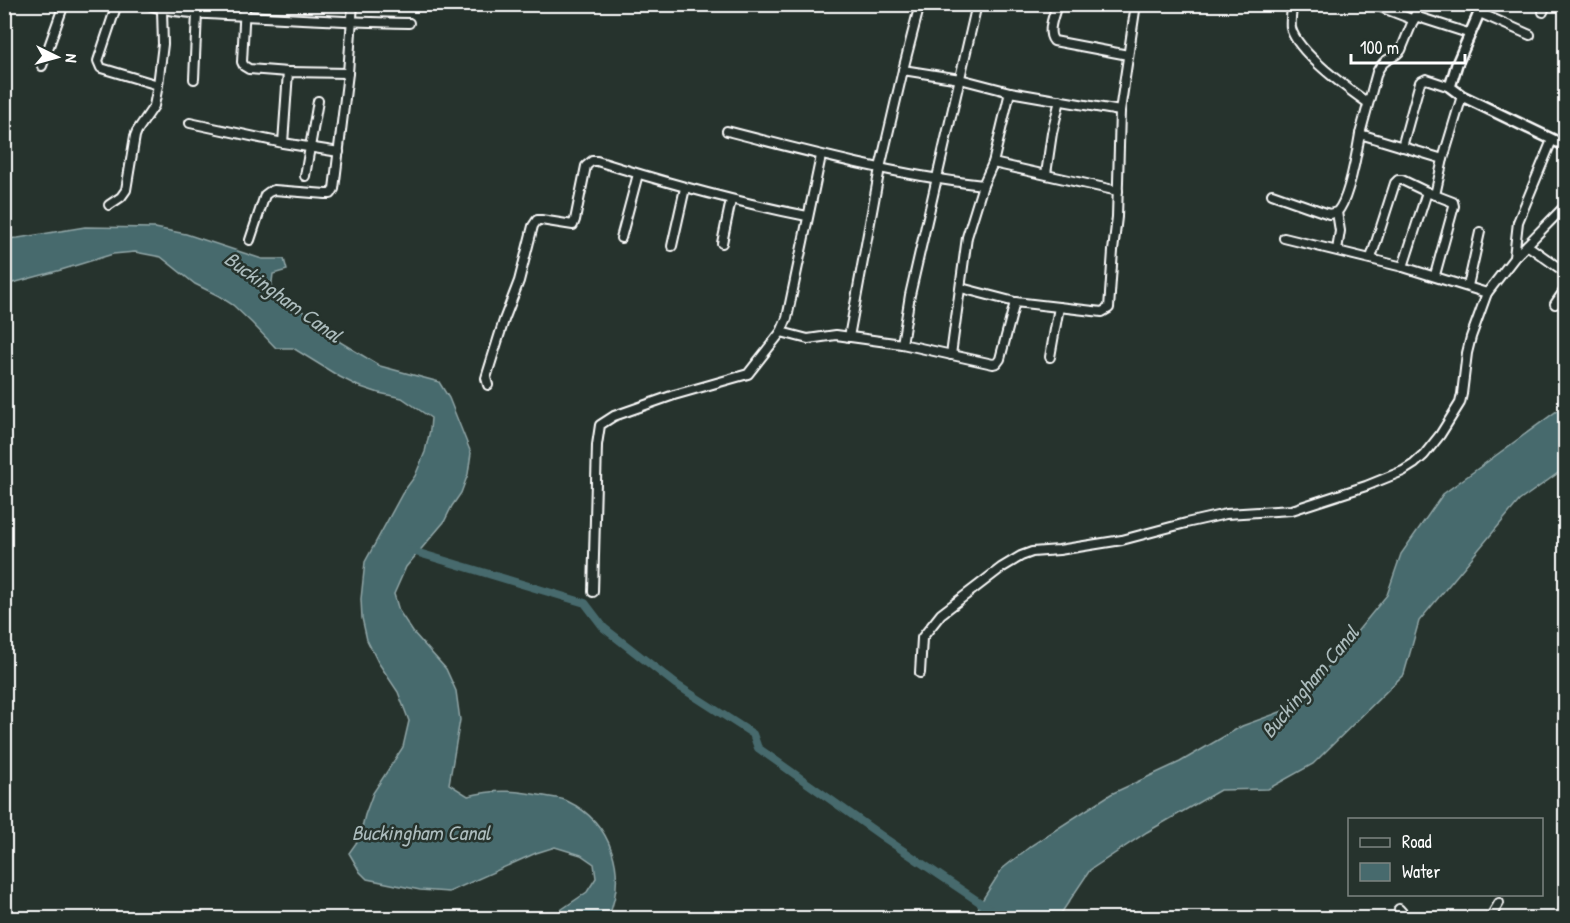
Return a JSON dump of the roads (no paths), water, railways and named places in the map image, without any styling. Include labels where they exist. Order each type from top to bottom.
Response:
[{"type":"street","points":[[42,66],[64,4]]},
{"type":"street","points":[[117,4],[98,61],[100,68],[158,85]]},
{"type":"street","points":[[146,4],[162,10],[197,13],[409,23]]},
{"type":"street","points":[[245,4],[242,62],[244,66],[252,69],[288,72],[348,73]]},
{"type":"street","points":[[250,240],[265,195],[269,192],[274,190],[331,194],[334,189],[348,73],[353,4]]},
{"type":"street","points":[[849,337],[880,168],[920,4]]},
{"type":"street","points":[[902,344],[909,295],[977,4]]},
{"type":"street","points":[[1057,4],[1050,32],[1050,38],[1054,41],[1128,55]]},
{"type":"street","points":[[961,288],[1015,302],[1102,312],[1109,308],[1118,190],[1120,111],[1136,4]]},
{"type":"street","points":[[1377,4],[1380,8],[1471,34]]},
{"type":"street","points":[[1272,194],[1329,214],[1337,212],[1342,205],[1355,163],[1360,134],[1377,72],[1386,59],[1398,54],[1401,50],[1419,4]]},
{"type":"street","points":[[1292,9],[1291,26],[1299,44],[1335,79],[1368,103]]},
{"type":"street","points":[[1450,87],[1457,64],[1481,9],[1530,35]]},
{"type":"street","points":[[109,205],[121,197],[126,190],[135,136],[154,106],[163,44],[162,10]]},
{"type":"street","points":[[194,79],[197,13]]},
{"type":"street","points":[[903,70],[1120,111]]},
{"type":"street","points":[[283,143],[288,72]]},
{"type":"street","points":[[1402,147],[1420,82],[1426,79],[1450,87],[1462,96],[1566,146]]},
{"type":"street","points":[[951,355],[967,237],[983,185],[993,163],[1010,92]]},
{"type":"street","points":[[1435,195],[1462,96]]},
{"type":"street","points":[[1046,174],[1060,100]]},
{"type":"street","points":[[305,176],[318,101]]},
{"type":"street","points":[[190,123],[283,143],[339,152]]},
{"type":"street","points":[[727,130],[821,156],[936,180],[983,185]]},
{"type":"street","points":[[1360,134],[1443,159]]},
{"type":"street","points":[[1514,258],[1518,222],[1552,140]]},
{"type":"street","points":[[593,592],[597,445],[600,425],[614,416],[674,395],[748,374],[781,332],[787,318],[821,156]]},
{"type":"street","points":[[488,385],[486,378],[519,280],[534,223],[541,220],[573,225],[586,166],[592,161],[731,200],[807,216]]},
{"type":"street","points":[[993,163],[1118,190]]},
{"type":"street","points":[[621,238],[638,174]]},
{"type":"street","points":[[1371,258],[1395,183],[1402,180],[1454,202],[1435,275]]},
{"type":"street","points":[[672,246],[685,188]]},
{"type":"street","points":[[1403,267],[1427,192]]},
{"type":"street","points":[[722,243],[731,200]]},
{"type":"street","points":[[920,673],[922,638],[941,614],[1001,568],[1021,556],[1032,552],[1122,540],[1226,514],[1292,510],[1366,486],[1414,464],[1440,435],[1460,403],[1471,336],[1487,293],[1514,258],[1566,205]]},
{"type":"street","points":[[1337,212],[1340,231],[1337,250]]},
{"type":"street","points":[[1467,286],[1480,232]]},
{"type":"street","points":[[1284,238],[1435,275],[1487,293]]},
{"type":"street","points":[[1527,245],[1566,273]]},
{"type":"street","points":[[1555,304],[1566,288]]},
{"type":"street","points":[[781,332],[812,339],[836,335],[902,344],[993,364],[1000,359],[1015,302]]},
{"type":"street","points":[[1050,357],[1059,307]]},
{"type":"street","points":[[1490,918],[1499,903]]},
{"type":"street","points":[[1399,909],[1407,918]]},
{"type":"water","name":"Buckingham Canal","points":[[85,227],[155,228],[186,234],[262,259],[284,259],[287,270],[273,274],[271,290],[286,302],[328,330],[340,342],[380,366],[439,382],[449,398],[471,453],[468,474],[461,493],[444,522],[406,567],[394,594],[399,611],[413,632],[446,669],[456,691],[460,720],[449,784],[468,796],[499,791],[528,793],[563,799],[583,811],[605,836],[616,867],[614,901],[608,918],[549,918],[587,892],[596,878],[594,864],[581,855],[555,847],[536,853],[449,892],[420,890],[367,879],[360,872],[349,853],[359,839],[373,793],[403,747],[409,721],[398,692],[378,662],[367,640],[361,599],[365,562],[402,494],[415,476],[425,452],[431,418],[402,398],[358,386],[293,348],[276,348],[233,305],[195,284],[161,257],[135,252],[113,254],[5,285],[5,239]]},
{"type":"water","name":"Buckingham Canal","points":[[1565,405],[1565,468],[1519,501],[1419,621],[1404,674],[1313,764],[1268,789],[1220,790],[1147,832],[1090,870],[1058,918],[974,918],[981,902],[1002,869],[1032,845],[1111,794],[1180,762],[1242,726],[1283,711],[1329,666],[1387,595],[1401,554],[1443,494]]},
{"type":"waterway","points":[[409,550],[585,603],[604,628],[677,685],[753,734],[758,748],[1003,918]]}]
